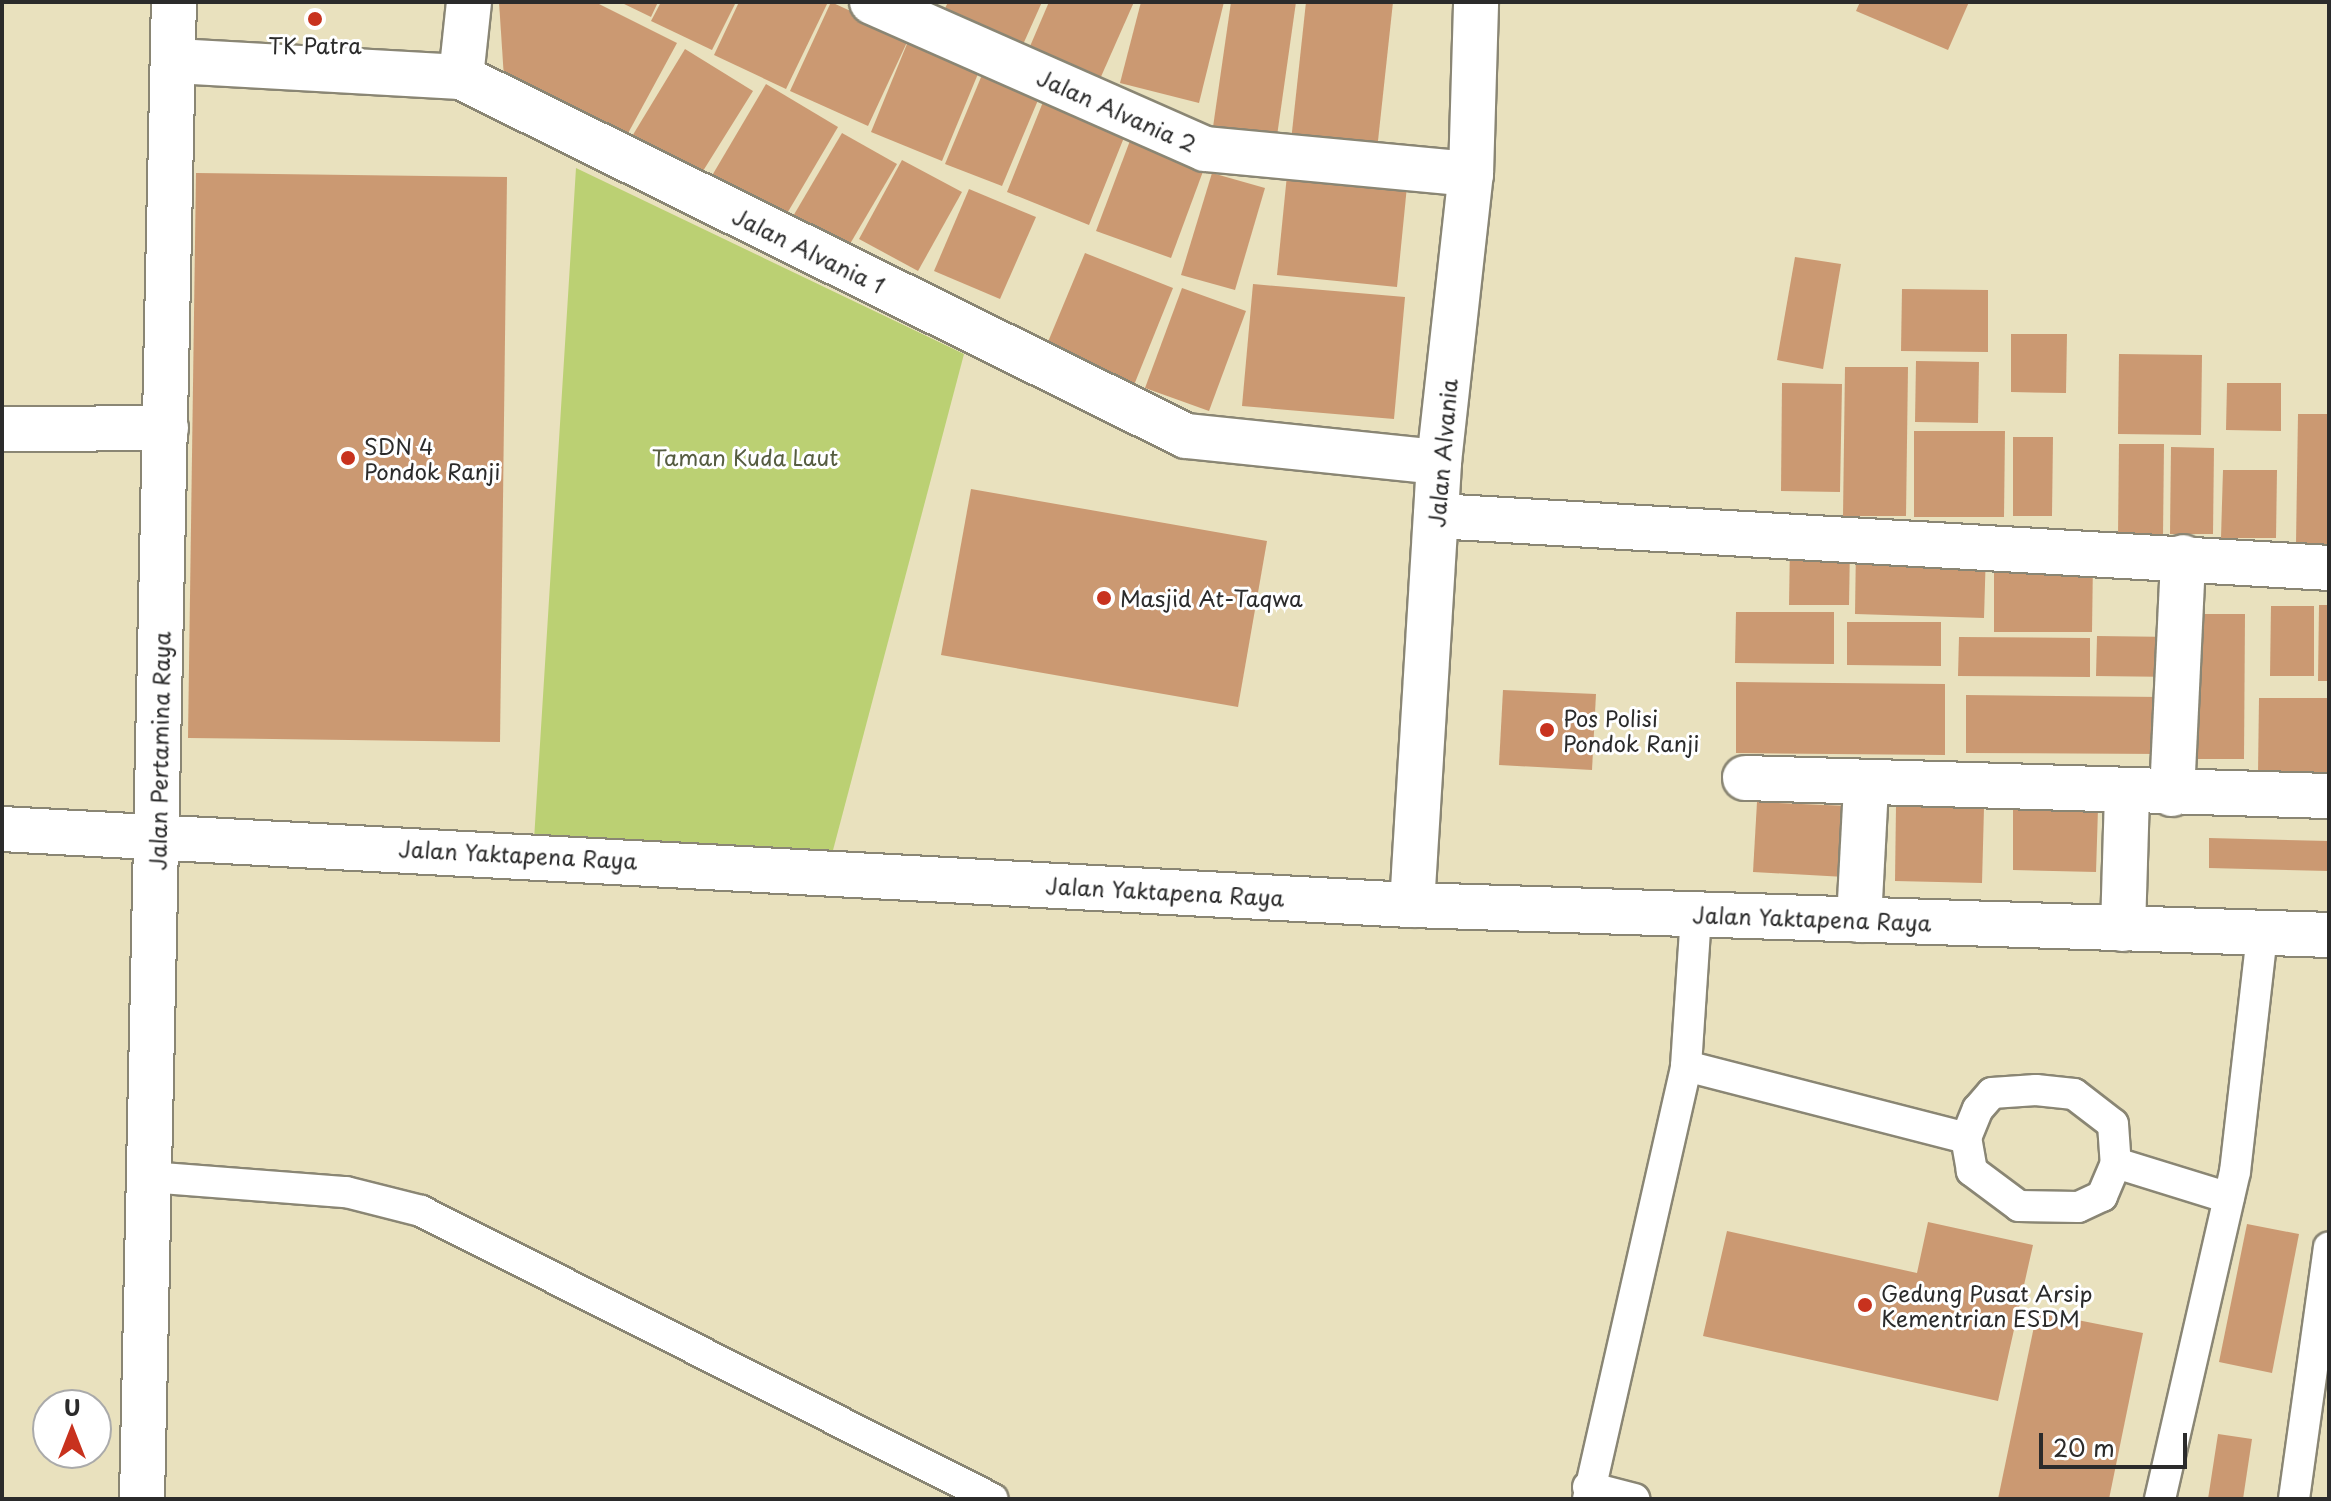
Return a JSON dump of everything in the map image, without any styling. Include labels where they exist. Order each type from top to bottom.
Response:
[{"type":"street","name":"Jalan Pertamina Raya","points":[[142,1499],[166,428],[179,337],[174,2]]},
{"type":"street","points":[[461,77],[469,2]]},
{"type":"street","name":"Jalan Alvania 2","points":[[872,2],[1205,149],[1471,174]]},
{"type":"street","name":"Jalan Alvania","points":[[1412,905],[1439,462],[1471,174],[1476,2]]},
{"type":"street","name":"Jalan Alvania 1","points":[[175,61],[461,77],[1186,436],[1439,462]]},
{"type":"street","points":[[2,429],[166,428]]},
{"type":"street","points":[[1436,516],[2183,557],[2329,568]]},
{"type":"street","points":[[2172,794],[2183,557]]},
{"type":"street","points":[[1745,778],[1866,787],[2329,796]]},
{"type":"street","points":[[1859,920],[1866,787]]},
{"type":"street","points":[[2123,929],[2127,794]]},
{"type":"street","name":"Jalan Yaktapena Raya","points":[[2,829],[157,833],[1412,905],[2329,935]]},
{"type":"lane","points":[[1634,1499],[1588,1493],[1686,1066],[1696,914]]},
{"type":"lane","points":[[2160,1499],[2229,1198],[2262,934]]},
{"type":"lane","points":[[1686,1066],[1966,1138]]},
{"type":"lane","points":[[1992,1093],[2074,1094],[2113,1124],[2116,1163],[2102,1196],[2078,1207],[2019,1206],[1972,1171],[1966,1138],[1992,1093]]},
{"type":"lane","points":[[2116,1163],[2229,1198]]},
{"type":"lane","points":[[149,1177],[346,1192],[421,1211],[993,1499]]},
{"type":"lane","points":[[2294,1499],[2329,1247]]},
{"type":"green space","name":"Taman Kuda Laut","points":[[576,168],[964,354],[832,854],[534,840]]},
{"type":"building","points":[[499,2],[595,2],[677,43],[626,137],[504,78]]},
{"type":"building","points":[[620,2],[658,2],[651,17]]},
{"type":"building","points":[[661,2],[736,2],[712,50],[651,21]]},
{"type":"building","points":[[739,2],[828,2],[786,89],[714,55]]},
{"type":"building","points":[[831,2],[909,38],[868,126],[790,91]]},
{"type":"building","points":[[948,2],[1042,2],[1021,49],[942,15]]},
{"type":"building","points":[[1049,2],[1134,2],[1096,88],[1025,58]]},
{"type":"building","points":[[1141,2],[1224,2],[1199,103],[1120,83]]},
{"type":"building","points":[[1231,2],[1296,2],[1276,143],[1212,134]]},
{"type":"building","points":[[1306,2],[1393,2],[1377,150],[1291,141]]},
{"type":"building","points":[[1860,2],[1969,2],[1948,50],[1856,11]]},
{"type":"building","points":[[909,39],[980,69],[942,161],[871,132]]},
{"type":"building","points":[[685,49],[753,91],[698,179],[631,138]]},
{"type":"building","points":[[984,70],[1041,93],[1002,186],[945,164]]},
{"type":"building","points":[[766,84],[838,127],[782,222],[710,179]]},
{"type":"building","points":[[1047,92],[1129,125],[1089,225],[1007,192]]},
{"type":"building","points":[[842,133],[897,164],[847,249],[792,218]]},
{"type":"building","points":[[1131,138],[1205,166],[1171,258],[1096,231]]},
{"type":"building","points":[[902,160],[962,192],[918,271],[859,239]]},
{"type":"building","points":[[1288,165],[1408,176],[1397,287],[1277,275]]},
{"type":"building","name":"SDN 4 Pondok Ranji","points":[[196,173],[507,177],[500,742],[188,738]]},
{"type":"building","points":[[1212,173],[1265,188],[1235,290],[1181,275]]},
{"type":"building","points":[[969,189],[1036,217],[1000,299],[934,271]]},
{"type":"building","points":[[1085,253],[1173,288],[1134,385],[1045,349]]},
{"type":"building","points":[[1795,257],[1841,264],[1823,369],[1777,360]]},
{"type":"building","points":[[1253,284],[1405,297],[1394,419],[1242,406]]},
{"type":"building","points":[[1182,288],[1246,311],[1209,411],[1145,388]]},
{"type":"building","points":[[1902,289],[1988,290],[1988,352],[1901,351]]},
{"type":"building","points":[[2011,334],[2067,334],[2066,393],[2011,392]]},
{"type":"building","points":[[2119,354],[2202,355],[2201,435],[2118,434]]},
{"type":"building","points":[[1916,361],[1979,362],[1978,423],[1915,422]]},
{"type":"building","points":[[1845,367],[1908,367],[1906,516],[1843,516]]},
{"type":"building","points":[[1782,383],[1842,384],[1840,492],[1781,491]]},
{"type":"building","points":[[2227,383],[2281,383],[2281,431],[2226,430]]},
{"type":"building","points":[[2298,414],[2329,414],[2329,545],[2296,544]]},
{"type":"building","points":[[1914,431],[2005,431],[2004,517],[1914,517]]},
{"type":"building","points":[[2013,437],[2053,437],[2052,516],[2013,516]]},
{"type":"building","points":[[2119,444],[2164,444],[2163,536],[2118,536]]},
{"type":"building","points":[[2171,447],[2214,448],[2213,534],[2170,534]]},
{"type":"building","points":[[2223,470],[2277,470],[2276,538],[2221,538]]},
{"type":"building","name":"Masjid At-Taqwa","points":[[971,489],[1267,541],[1238,707],[941,655]]},
{"type":"building","points":[[1790,543],[1850,544],[1849,605],[1789,605]]},
{"type":"building","points":[[1856,546],[1986,550],[1984,618],[1855,614]]},
{"type":"building","points":[[1994,560],[2093,560],[2092,632],[1994,632]]},
{"type":"building","points":[[2319,605],[2329,605],[2329,681],[2318,681]]},
{"type":"building","points":[[2271,606],[2314,606],[2314,676],[2270,676]]},
{"type":"building","points":[[1736,612],[1834,612],[1834,664],[1735,663]]},
{"type":"building","points":[[2190,614],[2245,614],[2244,759],[2188,759]]},
{"type":"building","points":[[1847,622],[1941,622],[1941,666],[1847,665]]},
{"type":"building","points":[[2097,636],[2175,637],[2175,677],[2096,676]]},
{"type":"building","points":[[1959,637],[2090,638],[2090,677],[1958,676]]},
{"type":"building","points":[[1736,682],[1945,684],[1945,755],[1736,753]]},
{"type":"building","name":"Pos Polisi Pondok Ranji","points":[[1503,690],[1596,694],[1592,770],[1499,765]]},
{"type":"building","points":[[1966,695],[2162,697],[2162,754],[1966,753]]},
{"type":"building","points":[[2259,698],[2329,698],[2329,774],[2258,774]]},
{"type":"building","points":[[1757,802],[1848,806],[1845,877],[1753,872]]},
{"type":"building","points":[[1896,806],[1984,808],[1982,883],[1895,881]]},
{"type":"building","points":[[2013,807],[2098,809],[2096,872],[2013,870]]},
{"type":"building","points":[[2209,838],[2329,841],[2329,871],[2209,868]]},
{"type":"building","name":"Gedung Pusat Arsip Kementrian ESDM","points":[[1928,1222],[2033,1245],[1998,1401],[1703,1336],[1727,1231],[1917,1273]]},
{"type":"building","points":[[2247,1224],[2299,1234],[2272,1373],[2219,1362]]},
{"type":"building","points":[[2037,1312],[2143,1333],[2109,1499],[1998,1499]]},
{"type":"building","points":[[2218,1434],[2252,1439],[2243,1499],[2208,1499]]},
{"type":"place","name":"TK Patra","points":[[315,19]]},
{"type":"place","name":"SDN 4 Pondok Ranji","points":[[348,458]]},
{"type":"place","name":"Masjid At-Taqwa","points":[[1104,598]]},
{"type":"place","name":"Pos Polisi Pondok Ranji","points":[[1547,730]]},
{"type":"place","name":"Gedung Pusat Arsip Kementrian ESDM","points":[[1865,1305]]}]
